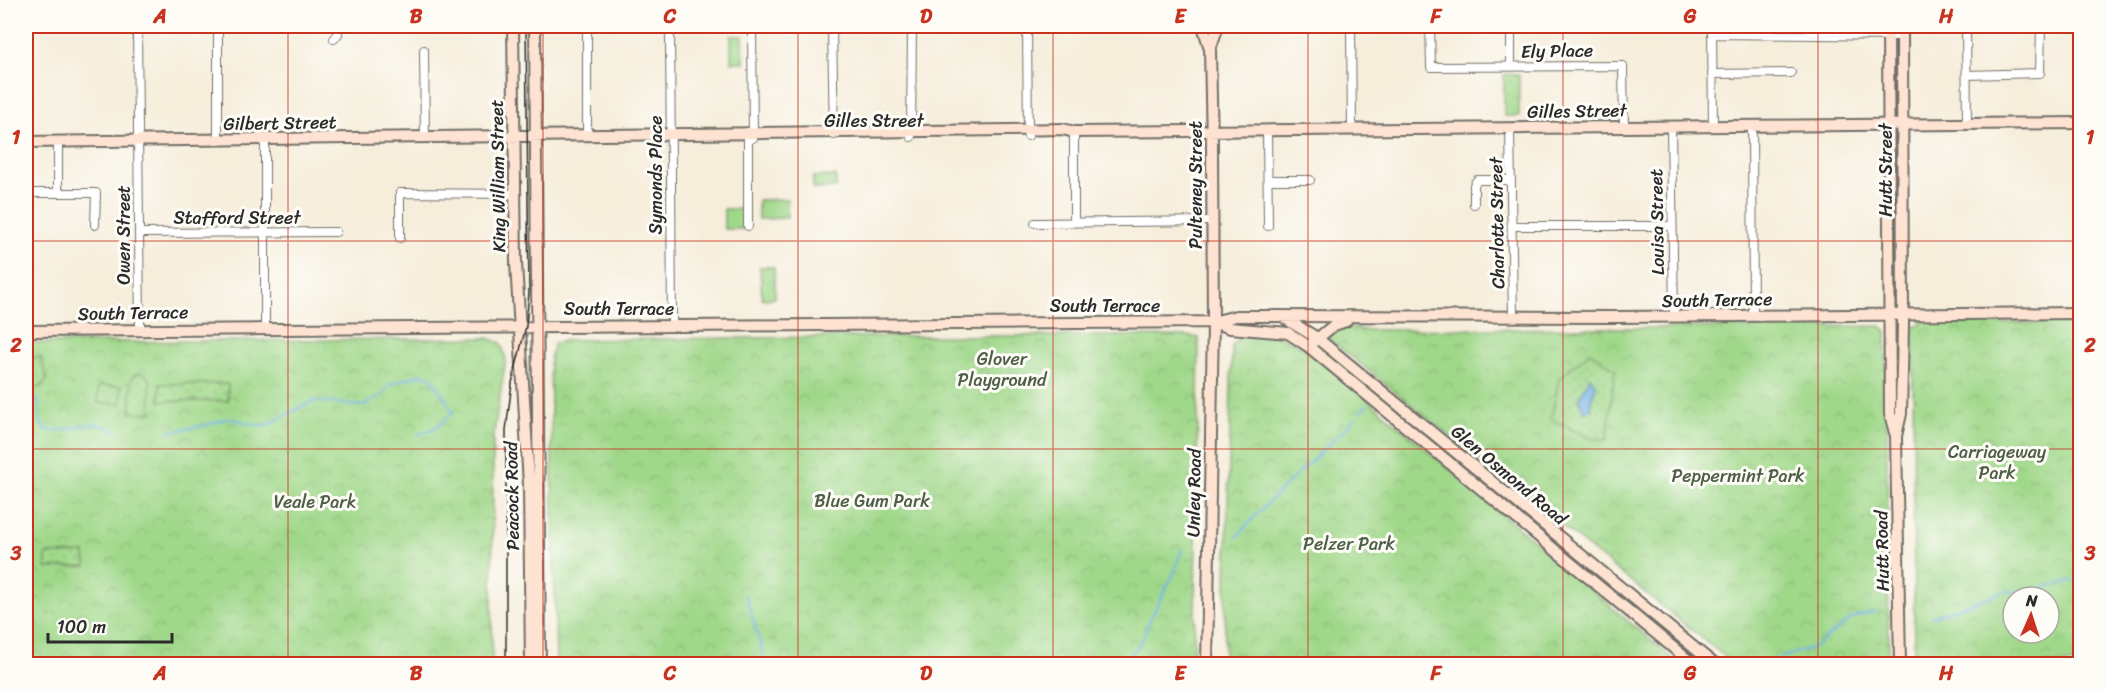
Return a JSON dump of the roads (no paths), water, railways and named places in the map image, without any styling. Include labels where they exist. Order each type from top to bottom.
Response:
[{"type":"main road","name":"King William Street","points":[[513,26],[515,194],[520,326]]},
{"type":"main road","name":"King William Street","points":[[535,26],[536,326]]},
{"type":"main road","name":"Pulteney Street","points":[[1203,26],[1210,49],[1213,322]]},
{"type":"main road","name":"Pulteney Street","points":[[1210,49],[1218,26]]},
{"type":"main road","name":"Hutt Street","points":[[1888,31],[1889,315]]},
{"type":"main road","name":"Hutt Street","points":[[1902,31],[1903,315]]},
{"type":"main road","name":"Gilles Street","points":[[535,137],[672,136],[684,133],[750,135],[1028,133],[1063,129],[1074,132],[2080,123]]},
{"type":"main road","name":"Gilbert Street","points":[[26,142],[535,137]]},
{"type":"main road","name":"South Terrace","points":[[26,331],[1213,322],[1236,316],[1674,317],[2080,313]]},
{"type":"main road","name":"Hutt Road","points":[[1889,315],[1890,414],[1896,436]]},
{"type":"main road","name":"Hutt Road","points":[[1900,664],[1896,436],[1901,414],[1903,315]]},
{"type":"main road","name":"Glen Osmond Road","points":[[1280,317],[1295,323],[1317,338],[1394,409],[1693,664]]},
{"type":"main road","name":"South Terrace","points":[[1213,322],[1237,329],[1275,330],[1288,333],[1308,346],[1334,325],[1355,317]]},
{"type":"main road","name":"Unley Road","points":[[1207,664],[1213,322]]},
{"type":"main road","name":"Peacock Road","points":[[520,326],[540,664]]},
{"type":"main road","name":"Peacock Road","points":[[531,664],[535,587],[536,326]]},
{"type":"main road","name":"Glen Osmond Road","points":[[1308,346],[1394,409],[1714,664]]},
{"type":"main road","points":[[1678,652],[1686,642]]},
{"type":"street","name":"Owen Street","points":[[136,26],[140,330]]},
{"type":"street","points":[[218,26],[218,140]]},
{"type":"street","points":[[334,39],[338,34],[338,26]]},
{"type":"street","points":[[587,26],[587,136]]},
{"type":"street","name":"Symonds Place","points":[[670,26],[672,325]]},
{"type":"street","points":[[748,226],[752,26]]},
{"type":"street","points":[[832,26],[834,134]]},
{"type":"street","points":[[911,134],[912,26]]},
{"type":"street","points":[[1027,26],[1028,133]]},
{"type":"street","points":[[1150,27],[1203,26]]},
{"type":"street","points":[[1218,26],[1274,26]]},
{"type":"street","points":[[1351,26],[1352,130]]},
{"type":"street","name":"Ely Place","points":[[1430,26],[1431,67],[1623,66],[1624,127]]},
{"type":"street","points":[[1511,26],[1511,67]]},
{"type":"street","points":[[1966,26],[1967,124]]},
{"type":"street","points":[[1967,75],[2040,73],[2041,26]]},
{"type":"street","points":[[1713,126],[1712,30],[1902,31]]},
{"type":"street","points":[[424,50],[425,138]]},
{"type":"street","points":[[1712,74],[1791,73]]},
{"type":"street","points":[[1752,126],[1753,315]]},
{"type":"street","name":"Louisa Street","points":[[1671,127],[1674,317]]},
{"type":"street","name":"Charlotte Street","points":[[1510,128],[1513,317]]},
{"type":"street","points":[[1267,130],[1268,226]]},
{"type":"street","points":[[1074,132],[1074,222]]},
{"type":"street","points":[[265,140],[266,328]]},
{"type":"street","points":[[58,142],[58,193]]},
{"type":"street","points":[[1268,180],[1310,180]]},
{"type":"street","points":[[1474,204],[1474,184],[1477,180],[1511,180]]},
{"type":"street","points":[[26,193],[96,193],[95,225]]},
{"type":"street","points":[[400,238],[400,193],[515,194]]},
{"type":"street","points":[[1035,223],[1212,220]]},
{"type":"street","points":[[1512,226],[1672,226]]},
{"type":"street","name":"Stafford Street","points":[[139,233],[336,232]]},
{"type":"water","points":[[1590,377],[1596,386],[1590,404],[1592,409],[1584,412],[1579,399]]},
{"type":"waterway","points":[[168,432],[203,426],[229,418],[256,425],[267,425],[313,401],[363,406],[382,395],[390,384],[422,374],[432,378],[453,412],[437,427],[418,435]]},
{"type":"waterway","points":[[26,399],[33,398],[39,402],[39,417],[44,429],[63,430],[96,424],[115,431]]},
{"type":"waterway","points":[[1361,411],[1367,405]]},
{"type":"waterway","points":[[1237,537],[1265,506],[1354,419]]},
{"type":"waterway","points":[[1116,664],[1122,663],[1140,644],[1174,573],[1182,550]]},
{"type":"waterway","points":[[1931,617],[2006,591],[2025,592],[2070,581],[2080,583]]},
{"type":"waterway","points":[[746,596],[766,664]]},
{"type":"waterway","points":[[1761,664],[1816,646],[1854,617],[1874,612]]},
{"type":"tram line","points":[[506,664],[506,430],[512,383],[526,326],[529,292],[526,26]]},
{"type":"park label","name":"Glover Playground","points":[[1002,370]]},
{"type":"park label","name":"Carriageway Park","points":[[1997,462]]},
{"type":"park label","name":"Peppermint Park","points":[[1738,476]]},
{"type":"park label","name":"Blue Gum Park","points":[[872,501]]},
{"type":"park label","name":"Veale Park","points":[[315,502]]},
{"type":"park label","name":"Pelzer Park","points":[[1349,544]]}]
